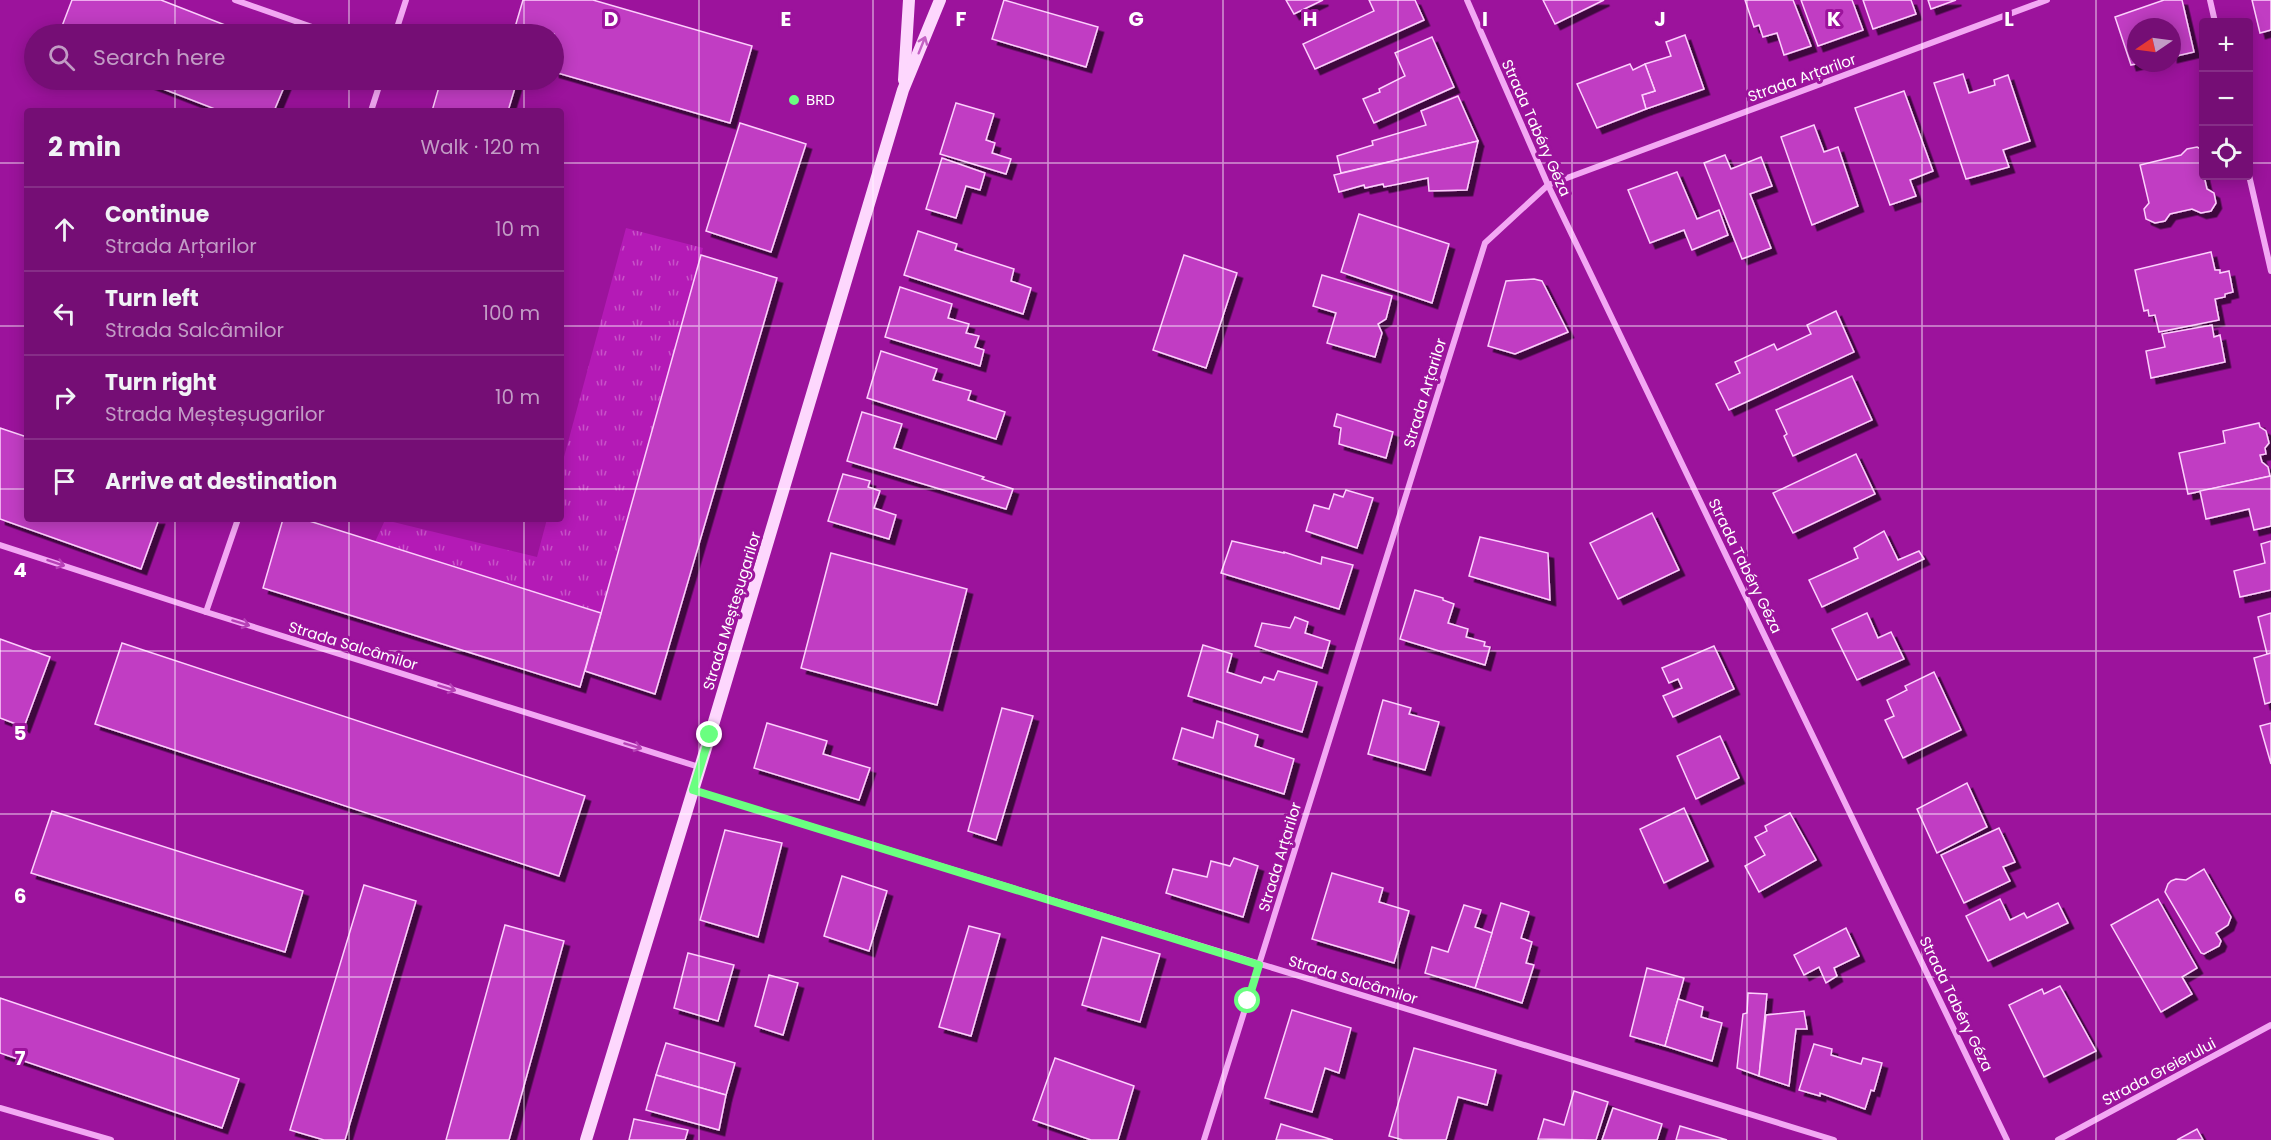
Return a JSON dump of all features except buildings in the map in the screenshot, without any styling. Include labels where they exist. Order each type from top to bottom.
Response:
[{"type":"main road","name":"Strada Meșteșugarilor","points":[[903,90],[909,0]]},
{"type":"main road","name":"Strada Meșteșugarilor","points":[[586,1140],[903,90],[940,0]]},
{"type":"street","points":[[236,0],[304,24]]},
{"type":"street","points":[[398,24],[406,0]]},
{"type":"street","name":"Strada Tabéry Géza","points":[[1467,0],[1548,185],[2007,1140]]},
{"type":"street","name":"Strada Arțarilor","points":[[1204,1140],[1485,243],[1548,185],[2047,0]]},
{"type":"street","points":[[2210,0],[2214,18]]},
{"type":"street","points":[[372,108],[378,90]]},
{"type":"street","points":[[2250,180],[2271,271]]},
{"type":"street","points":[[206,612],[237,522]]},
{"type":"street","name":"Strada Salcâmilor","points":[[0,544],[206,612],[699,767]]},
{"type":"street","name":"Strada Salcâmilor","points":[[693,790],[1833,1140]]},
{"type":"street","name":"Strada Greierului","points":[[2058,1140],[2271,1025]]},
{"type":"street","points":[[0,1108],[111,1140]]},
{"type":"green space","points":[[626,228],[703,248],[601,613],[375,542],[384,522],[393,522],[537,557],[546,522],[564,522],[564,457]]},
{"type":"place","name":"BRD","points":[[794,100]]},
{"type":"route","points":[[710,735],[693,790],[1259,965],[1248,1001]]}]
